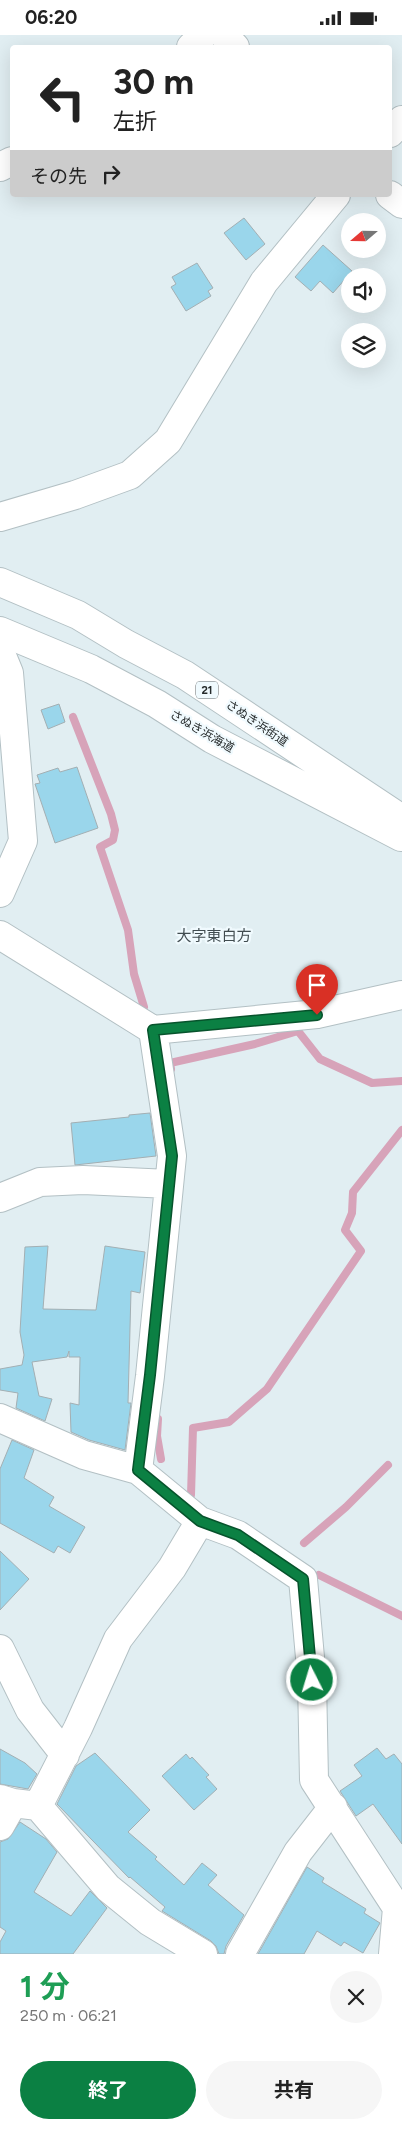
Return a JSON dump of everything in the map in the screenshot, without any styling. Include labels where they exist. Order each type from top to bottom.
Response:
[{"type":"street","points":[[193,45],[203,35]]},
{"type":"street","points":[[224,35],[233,45]]},
{"type":"street","points":[[392,131],[402,120]]},
{"type":"street","points":[[0,517],[75,495],[130,475],[168,441],[264,282],[334,197]]},
{"type":"street","name":"さぬき浜街道","points":[[0,582],[78,615],[126,644],[185,675],[402,819]]},
{"type":"street","name":"さぬき浜海道","points":[[0,631],[91,669],[157,704],[212,739],[402,837]]},
{"type":"street","points":[[0,651],[9,673],[23,841],[0,893]]},
{"type":"street","points":[[0,935],[153,1030],[317,1015],[402,995]]},
{"type":"street","points":[[138,1470],[150,1375],[172,1156],[153,1030]]},
{"type":"street","points":[[0,1198],[40,1182],[83,1180],[169,1184]]},
{"type":"street","points":[[0,1418],[84,1455],[138,1470],[200,1521],[238,1535],[303,1579],[312,1680],[314,1780],[397,1908],[393,1954]]},
{"type":"street","points":[[200,1521],[172,1568],[118,1639],[64,1755],[13,1808],[150,1922],[203,1954]]},
{"type":"street","points":[[0,1649],[30,1710],[64,1755]]},
{"type":"street","points":[[240,1954],[298,1852],[333,1807]]},
{"type":"building","points":[[244,218],[265,244],[246,260],[224,233]]},
{"type":"building","points":[[323,245],[349,268],[341,268],[341,284],[333,293],[320,281],[311,291],[295,277]]},
{"type":"building","points":[[197,263],[213,288],[208,291],[211,296],[186,311],[171,287],[176,284],[172,277]]},
{"type":"building","points":[[59,704],[65,722],[48,729],[41,710]]},
{"type":"building","points":[[77,767],[98,828],[55,843],[35,784],[40,783],[37,775],[58,768],[60,772]]},
{"type":"building","points":[[150,1113],[156,1156],[75,1165],[71,1123]]},
{"type":"building","points":[[48,1246],[43,1309],[96,1310],[105,1246],[145,1252],[140,1293],[131,1291],[128,1403],[131,1403],[125,1450],[89,1440],[71,1432],[70,1403],[79,1405],[80,1357],[69,1357],[69,1351],[67,1357],[32,1362],[39,1396],[52,1399],[45,1421],[16,1408],[18,1393],[0,1390],[0,1369],[22,1365],[24,1355],[20,1332],[25,1247]]},
{"type":"building","points":[[12,1440],[34,1450],[24,1478],[54,1497],[49,1506],[85,1527],[70,1553],[58,1546],[54,1553],[0,1523],[0,1469]]},
{"type":"building","points":[[0,1551],[29,1579],[0,1610]]},
{"type":"building","points":[[377,1748],[386,1759],[394,1754],[402,1764],[402,1844],[373,1804],[356,1816],[340,1791],[362,1776],[354,1765]]},
{"type":"building","points":[[0,1749],[25,1763],[37,1774],[28,1789],[0,1784]]},
{"type":"building","points":[[95,1753],[150,1810],[128,1832],[157,1857],[155,1859],[184,1885],[202,1863],[217,1875],[208,1885],[244,1915],[226,1946],[224,1954],[219,1954],[216,1946],[211,1941],[162,1911],[165,1907],[129,1878],[57,1804],[76,1766]]},
{"type":"building","points":[[186,1754],[190,1759],[192,1757],[209,1775],[206,1777],[217,1789],[194,1810],[162,1776]]},
{"type":"building","points":[[20,1822],[46,1839],[57,1852],[34,1892],[71,1916],[90,1891],[107,1908],[73,1954],[0,1954],[0,1942],[6,1931],[0,1927],[0,1842],[8,1839]]},
{"type":"building","points":[[307,1867],[324,1878],[322,1882],[366,1909],[364,1913],[380,1923],[363,1953],[344,1942],[341,1946],[317,1931],[304,1954],[258,1954]]},
{"type":"waterway","points":[[73,717],[111,814],[115,830],[113,840],[100,847],[128,930],[134,974],[144,1007]]},
{"type":"waterway","points":[[171,1069],[170,1063],[255,1044],[298,1031],[320,1059],[372,1083],[402,1081]]},
{"type":"waterway","points":[[191,1495],[193,1428],[229,1422],[267,1389],[361,1251],[345,1230],[352,1213],[353,1192],[402,1130]]},
{"type":"waterway","points":[[158,1419],[157,1436],[161,1459]]},
{"type":"waterway","points":[[304,1543],[346,1507],[388,1465]]},
{"type":"waterway","points":[[319,1575],[402,1616]]},
{"type":"district","name":"大字東白方","points":[[214,936]]},
{"type":"route","points":[[312,1680],[303,1579],[238,1535],[200,1521],[138,1470],[150,1375],[172,1156],[153,1030],[317,1015]]}]
